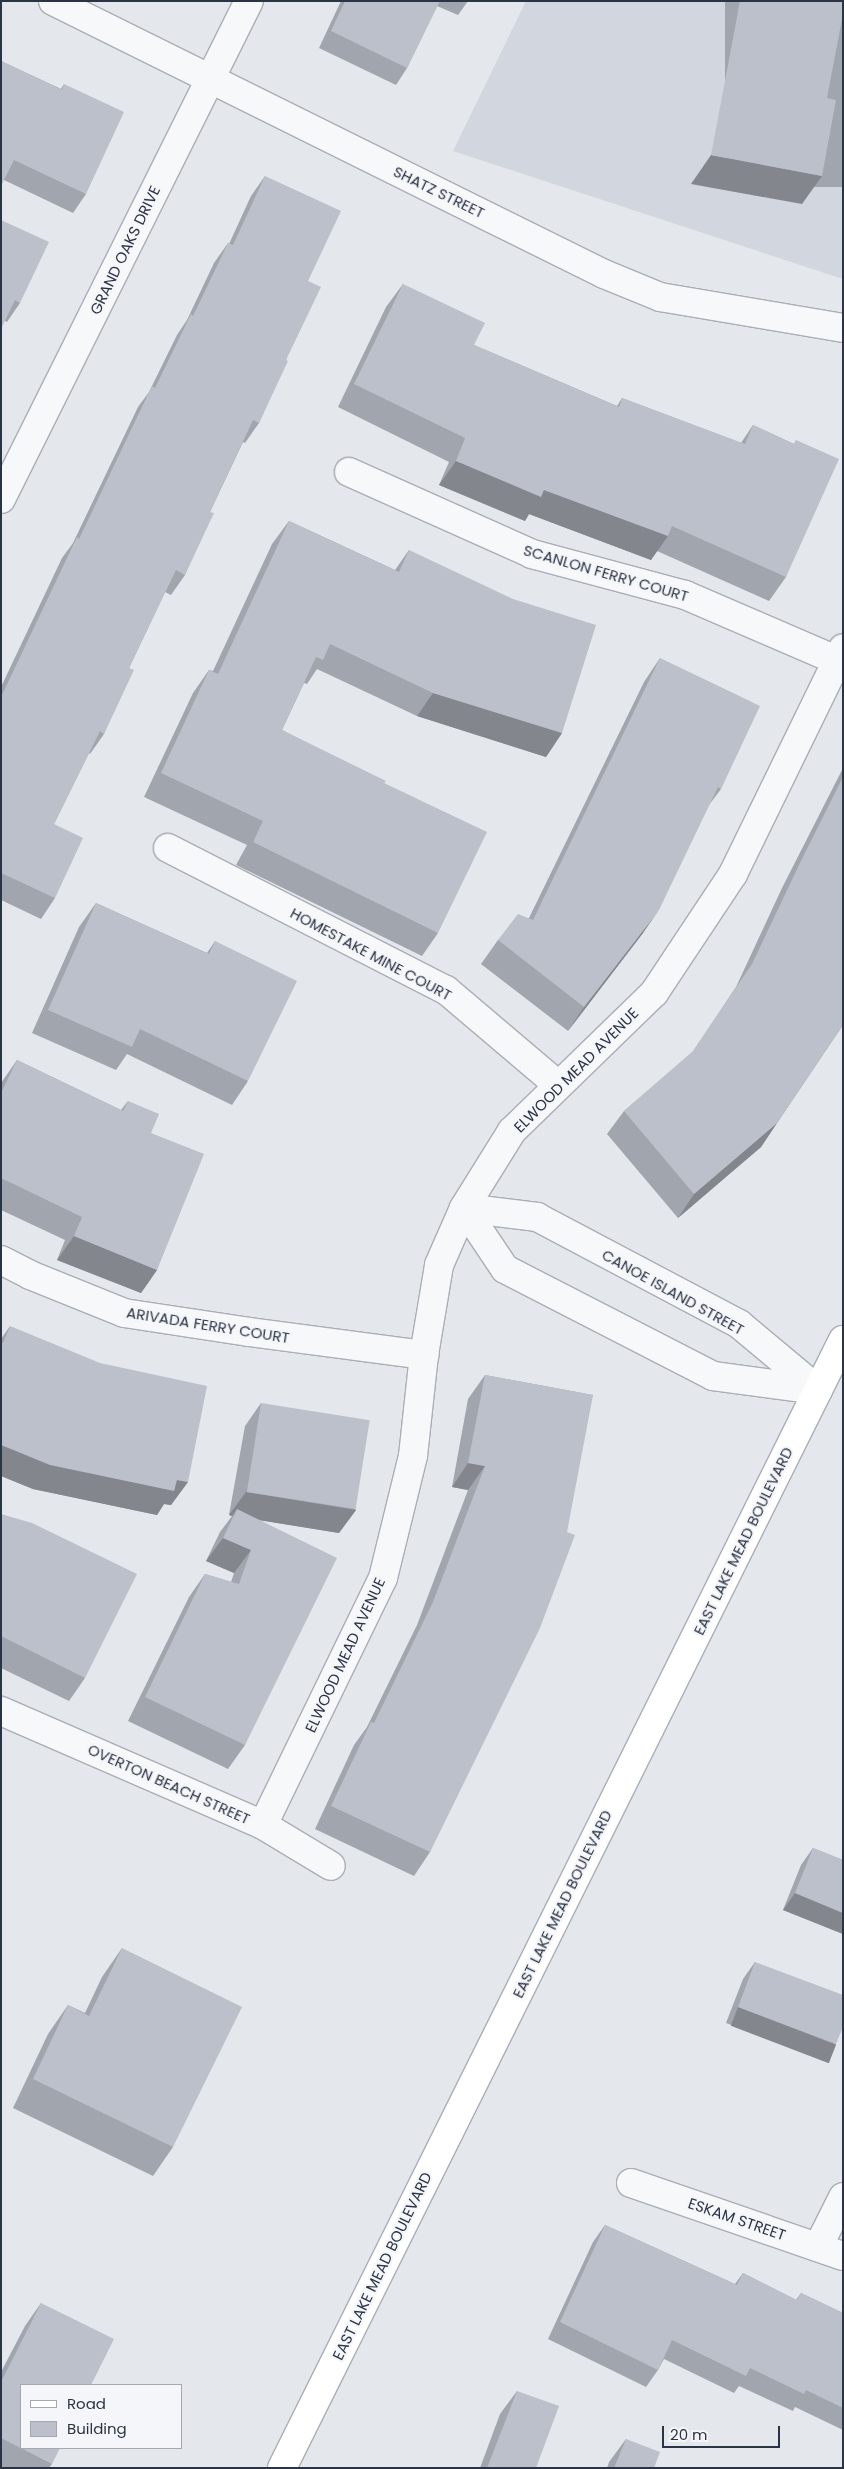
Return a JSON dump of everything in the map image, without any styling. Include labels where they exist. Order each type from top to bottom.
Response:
[{"type":"main road","name":"EAST LAKE MEAD BOULEVARD","points":[[282,2468],[843,1340]]},
{"type":"street","name":"SHATZ STREET","points":[[53,1],[604,274],[660,297],[843,328]]},
{"type":"street","name":"GRAND OAKS DRIVE","points":[[1,498],[249,1]]},
{"type":"street","name":"SCANLON FERRY COURT","points":[[349,472],[532,554],[685,595],[840,654]]},
{"type":"street","name":"ELWOOD MEAD AVENUE","points":[[263,1826],[383,1578],[412,1456],[424,1355],[439,1265],[464,1208],[512,1131],[654,993],[733,874],[840,654]]},
{"type":"street","name":"HOMESTAKE MINE COURT","points":[[168,848],[446,990],[558,1085]]},
{"type":"street","name":"CANOE ISLAND STREET","points":[[464,1208],[537,1217],[739,1324],[818,1390]]},
{"type":"street","points":[[464,1208],[504,1269],[713,1376],[818,1390]]},
{"type":"street","name":"ARIVADA FERRY COURT","points":[[1,1260],[30,1275],[124,1312],[249,1332],[424,1355]]},
{"type":"street","name":"OVERTON BEACH STREET","points":[[1,1711],[263,1826],[332,1866]]},
{"type":"street","name":"ESKAM STREET","points":[[631,2183],[843,2256]]},
{"type":"street","points":[[818,2247],[843,2197]]},
{"type":"shaded area","points":[[526,1],[843,1],[843,279],[453,151]]},
{"type":"building","points":[[345,1],[440,1],[407,68],[331,31]]},
{"type":"building","points":[[740,1],[843,1],[843,14],[827,98],[836,100],[822,176],[711,155]]},
{"type":"building","points":[[1,61],[62,90],[64,84],[124,112],[86,194],[14,160],[1,186]]},
{"type":"building","points":[[265,176],[341,211],[308,281],[321,287],[286,360],[288,361],[259,423],[253,420],[210,512],[214,513],[185,575],[176,570],[129,668],[134,670],[104,734],[100,731],[54,824],[83,838],[55,898],[1,873],[1,697],[77,537],[79,539],[152,386],[155,388],[191,314],[193,316],[228,243],[233,245]]},
{"type":"building","points":[[1,220],[49,242],[20,303],[15,300],[1,329]]},
{"type":"building","points":[[403,284],[485,323],[474,345],[619,407],[622,398],[745,444],[753,425],[794,444],[796,440],[839,459],[786,577],[672,526],[668,536],[544,490],[541,497],[456,461],[465,438],[354,384]]},
{"type":"building","points":[[289,521],[399,572],[409,550],[513,599],[596,625],[562,733],[433,693],[330,644],[323,660],[316,657],[282,730],[386,781],[384,783],[487,832],[438,933],[253,842],[263,821],[161,773],[209,670],[218,674]]},
{"type":"building","points":[[660,658],[760,706],[721,789],[718,787],[659,910],[584,1007],[498,940],[518,914],[533,920]]},
{"type":"building","points":[[843,777],[843,1025],[777,1123],[694,1194],[624,1111],[693,1051],[752,964]]},
{"type":"building","points":[[96,903],[209,954],[215,941],[297,981],[248,1081],[140,1029],[132,1047],[48,1010]]},
{"type":"building","points":[[17,1060],[123,1111],[128,1101],[159,1114],[151,1133],[204,1154],[157,1270],[74,1236],[82,1217],[1,1178],[1,1093]]},
{"type":"building","points":[[10,1326],[100,1363],[207,1386],[188,1482],[177,1480],[174,1491],[50,1465],[1,1445],[1,1342],[3,1343]]},
{"type":"building","points":[[485,1375],[593,1395],[567,1532],[575,1535],[540,1628],[430,1852],[331,1806],[371,1722],[374,1723],[433,1602],[485,1466],[468,1463]]},
{"type":"building","points":[[261,1403],[370,1420],[356,1509],[247,1492]]},
{"type":"building","points":[[237,1509],[337,1558],[245,1745],[145,1697],[205,1574],[239,1584],[251,1550],[223,1538]]},
{"type":"building","points":[[1,1514],[32,1523],[137,1574],[85,1678],[1,1636]]},
{"type":"building","points":[[813,1848],[843,1860],[843,1913],[795,1893]]},
{"type":"building","points":[[122,1948],[242,2007],[173,2147],[33,2079],[68,2005],[89,2016]]},
{"type":"building","points":[[755,1962],[843,1995],[843,2027],[836,2044],[738,2007]]},
{"type":"building","points":[[605,2225],[737,2285],[743,2273],[797,2300],[801,2293],[843,2313],[843,2408],[806,2390],[804,2394],[750,2368],[746,2376],[672,2340],[658,2370],[560,2322]]},
{"type":"building","points":[[41,2303],[114,2339],[92,2384],[20,2384],[20,2448],[1,2438],[1,2382]]},
{"type":"building","points":[[517,2391],[559,2406],[536,2468],[487,2468]]},
{"type":"building","points":[[626,2439],[660,2452],[654,2468],[614,2468]]},
{"type":"building","points":[[23,2449],[60,2449],[52,2464]]}]
